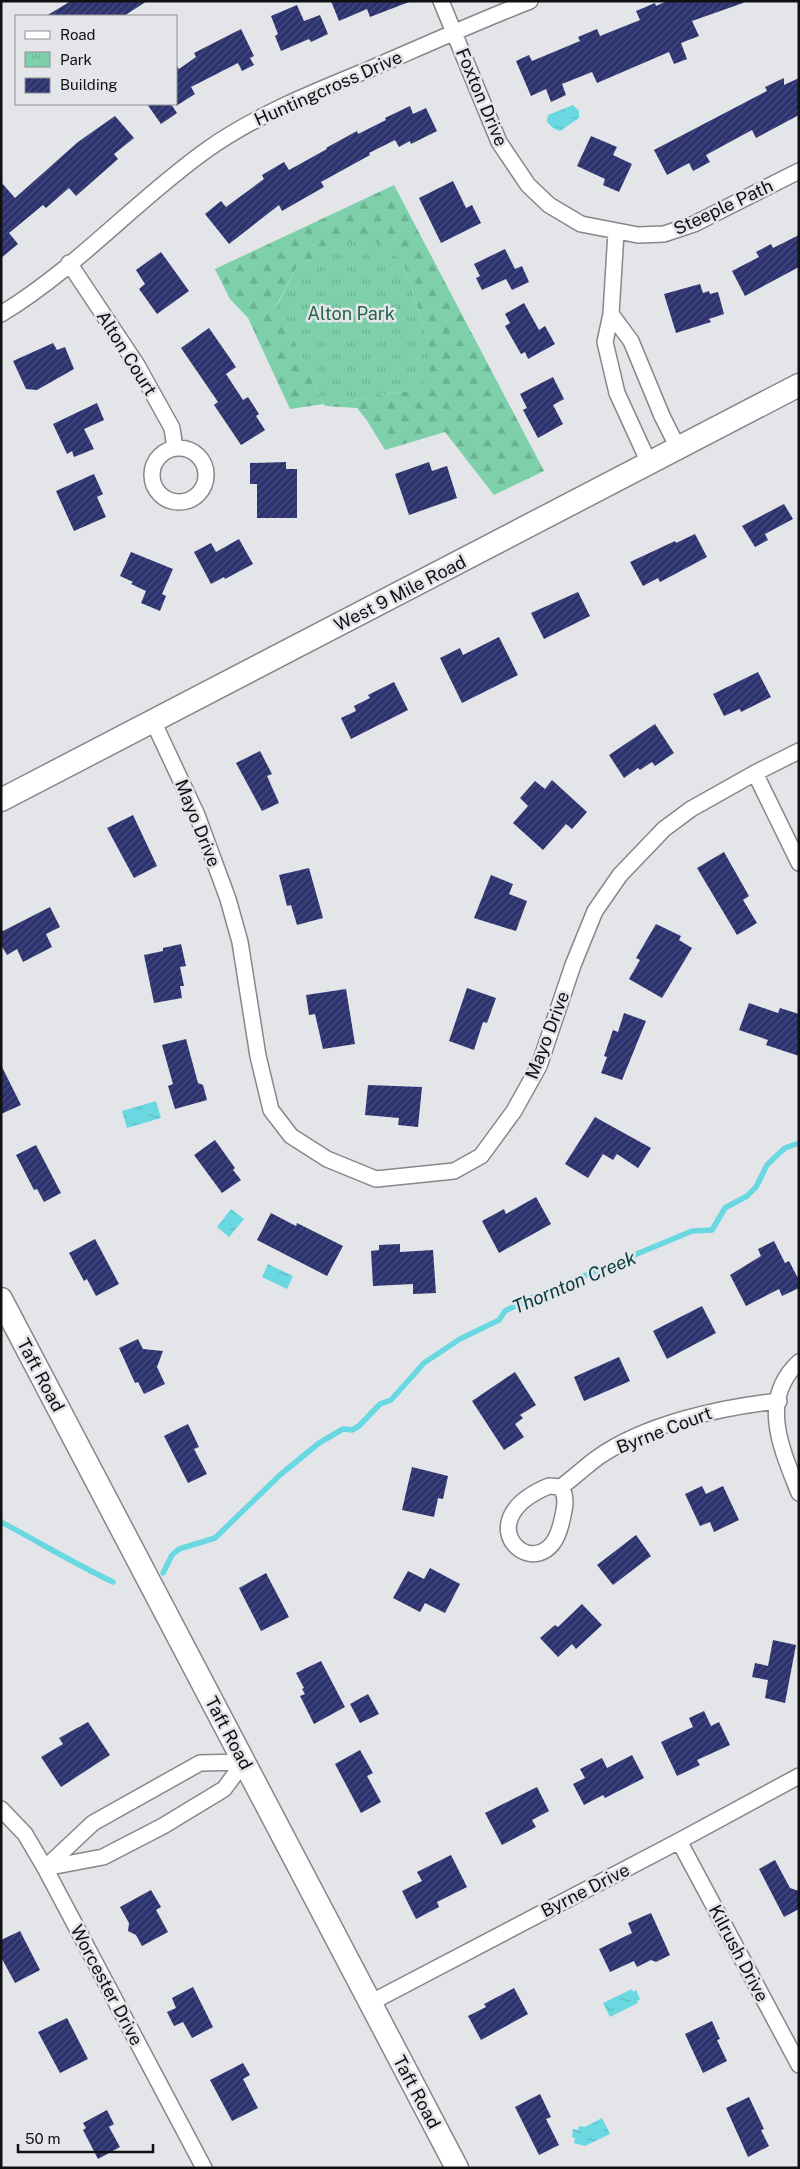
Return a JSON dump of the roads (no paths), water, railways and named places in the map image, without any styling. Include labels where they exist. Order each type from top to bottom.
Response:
[{"type":"street","name":"Foxton Drive","points":[[441,1],[499,142],[528,185],[549,205],[581,224],[616,232]]},
{"type":"street","name":"Huntingcross Drive","points":[[1,314],[69,264],[134,207],[208,149],[250,123],[294,100],[530,1]]},
{"type":"street","name":"Steeple Path","points":[[616,232],[650,235],[664,234],[694,224],[799,171]]},
{"type":"street","points":[[616,232],[611,314],[604,342],[617,393],[649,463]]},
{"type":"street","name":"Alton Court","points":[[69,264],[137,365],[172,428],[175,448]]},
{"type":"street","points":[[611,314],[631,341],[660,411],[678,448]]},
{"type":"street","name":"West 9 Mile Road","points":[[1,800],[799,385]]},
{"type":"street","name":"Mayo Drive","points":[[153,721],[197,815],[228,899],[240,942],[253,1029],[271,1110],[291,1136],[328,1159],[376,1179],[454,1171],[481,1156],[514,1111],[539,1066],[573,965],[595,911],[620,875],[664,829],[709,798],[799,751]]},
{"type":"street","points":[[755,773],[799,863]]},
{"type":"street","name":"Taft Road","points":[[1,1299],[457,2168]]},
{"type":"street","points":[[799,1362],[781,1384],[775,1416],[780,1444],[799,1493]]},
{"type":"street","name":"Byrne Court","points":[[561,1487],[565,1493],[565,1504],[560,1529],[554,1542],[546,1550],[535,1554],[523,1552],[514,1545],[509,1534],[511,1514],[515,1506],[538,1490],[549,1486],[561,1487],[598,1458],[625,1442],[664,1426],[717,1410],[779,1400]]},
{"type":"street","points":[[45,1868],[104,1858],[224,1789],[244,1762]]},
{"type":"street","points":[[45,1868],[92,1824],[200,1763],[244,1762]]},
{"type":"street","name":"Byrne Drive","points":[[370,2003],[799,1776]]},
{"type":"street","name":"Worcester Drive","points":[[1,1809],[25,1834],[45,1868],[204,2168]]},
{"type":"street","name":"Kilrush Drive","points":[[679,1841],[799,2065]]},
{"type":"water","points":[[573,105],[579,111],[579,118],[560,131],[553,128],[547,122],[548,115]]},
{"type":"water","points":[[156,1101],[161,1118],[127,1128],[122,1111]]},
{"type":"water","points":[[231,1209],[244,1219],[229,1237],[217,1227]]},
{"type":"water","points":[[268,1264],[293,1276],[287,1289],[262,1277]]},
{"type":"water","points":[[632,1989],[633,1992],[636,1990],[640,1999],[637,2001],[638,2003],[610,2017],[603,2003]]},
{"type":"water","points":[[602,2118],[610,2134],[585,2146],[574,2143],[575,2138],[572,2137],[573,2129],[578,2130],[579,2126],[585,2127]]},
{"type":"waterway","name":"Thornton Creek","points":[[163,1573],[172,1555],[179,1549],[215,1538],[280,1475],[319,1443],[343,1429],[352,1430],[359,1426],[380,1404],[391,1400],[424,1363],[460,1339],[499,1320],[505,1311],[531,1298],[692,1231],[712,1230],[725,1208],[747,1196],[756,1187],[767,1165],[785,1148],[799,1143]]},
{"type":"waterway","name":"Thornton Creek","points":[[1,1522],[113,1582]]},
{"type":"park label","name":"Alton Park","points":[[351,313]]}]
